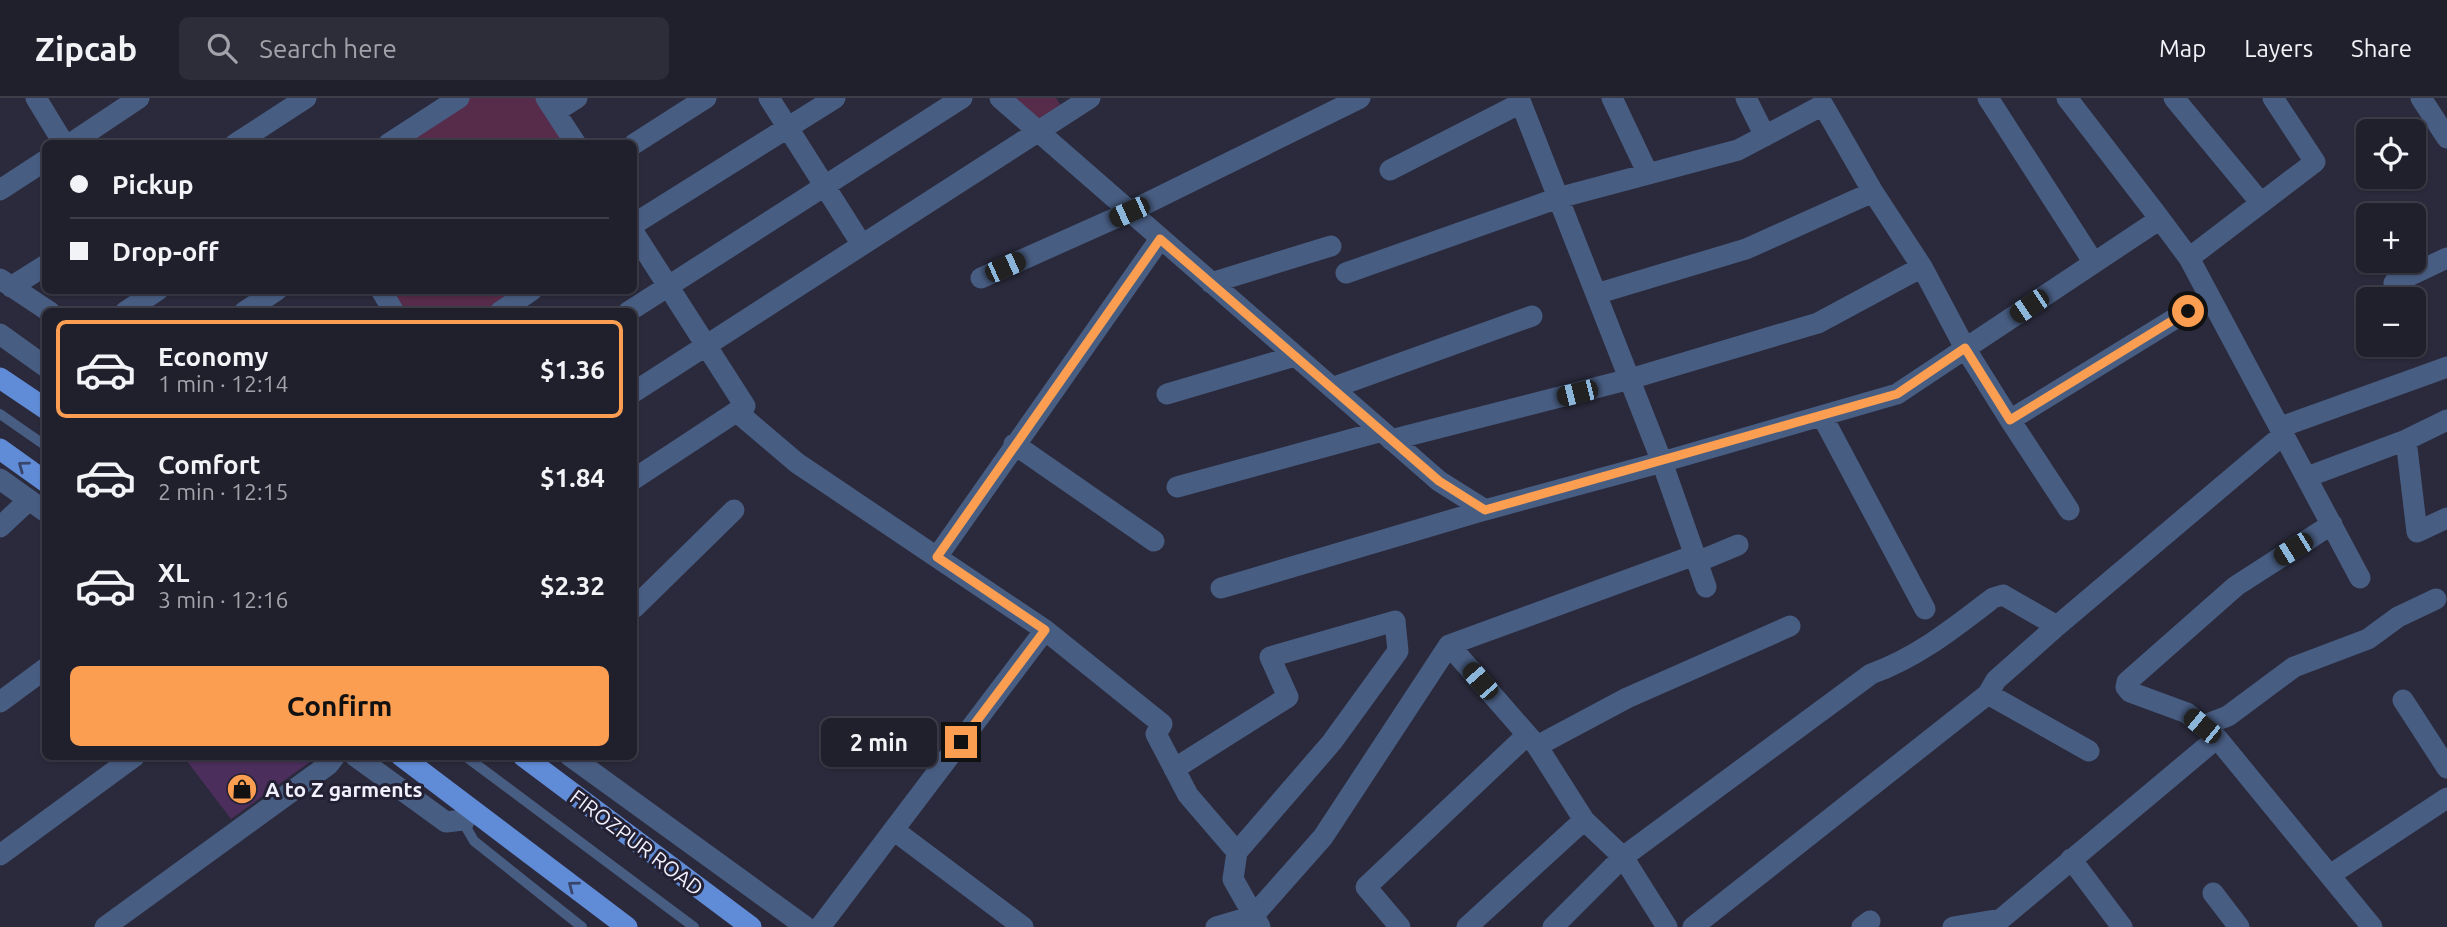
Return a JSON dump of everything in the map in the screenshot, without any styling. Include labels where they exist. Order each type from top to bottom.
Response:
[{"type":"main road","points":[[0,378],[42,406]]},
{"type":"main road","points":[[0,449],[42,479]]},
{"type":"main road","points":[[406,760],[627,927]]},
{"type":"main road","name":"FIROZPUR ROAD","points":[[528,760],[750,927]]},
{"type":"street","points":[[36,98],[62,140]]},
{"type":"street","points":[[76,140],[139,98]]},
{"type":"street","points":[[241,140],[306,98]]},
{"type":"street","points":[[394,140],[459,98]]},
{"type":"street","points":[[573,140],[551,105],[577,98]]},
{"type":"street","points":[[637,142],[706,98]]},
{"type":"street","points":[[769,98],[862,245]]},
{"type":"street","points":[[637,222],[835,98]]},
{"type":"street","points":[[634,308],[962,98]]},
{"type":"street","points":[[1000,98],[1439,481],[1485,510]]},
{"type":"street","points":[[637,390],[1038,132],[1061,106],[1090,98]]},
{"type":"street","points":[[981,278],[1129,212],[1308,127],[1360,98]]},
{"type":"street","points":[[1612,98],[1648,174]]},
{"type":"street","points":[[1746,98],[1765,136]]},
{"type":"street","points":[[1988,98],[2094,263]]},
{"type":"street","points":[[2067,98],[2189,258],[2360,578]]},
{"type":"street","points":[[2174,98],[2261,203]]},
{"type":"street","points":[[2189,258],[2315,162],[2273,98]]},
{"type":"street","points":[[2421,98],[2447,138]]},
{"type":"street","points":[[1390,170],[1520,101],[1662,462],[1706,587]]},
{"type":"street","points":[[1346,273],[1558,198],[1738,150],[1821,102],[1873,192],[1922,267],[1965,348],[2069,510]]},
{"type":"street","points":[[0,190],[42,163]]},
{"type":"street","points":[[1596,293],[1746,249],[1873,192]]},
{"type":"street","points":[[1221,588],[1485,510],[1897,394],[2160,219]]},
{"type":"street","points":[[637,238],[745,406],[637,477]]},
{"type":"street","points":[[937,557],[1160,239]]},
{"type":"street","points":[[1211,283],[1331,246]]},
{"type":"street","points":[[2394,283],[2447,258]]},
{"type":"street","points":[[6,283],[42,267]]},
{"type":"street","points":[[1177,487],[1630,379],[1818,323],[1922,267]]},
{"type":"street","points":[[6,283],[44,308]]},
{"type":"street","points":[[131,308],[152,294]]},
{"type":"street","points":[[250,308],[271,294]]},
{"type":"street","points":[[506,308],[526,294]]},
{"type":"street","points":[[2010,420],[2210,298]]},
{"type":"street","points":[[1332,388],[1532,316]]},
{"type":"street","points":[[0,334],[42,364]]},
{"type":"street","points":[[1167,394],[1295,356]]},
{"type":"street","points":[[1693,927],[1989,694],[1996,680],[2057,625],[2283,431],[2447,367]]},
{"type":"street","points":[[737,412],[797,463],[1045,630],[1161,724],[1156,734],[1188,795],[1237,852]]},
{"type":"street","points":[[1822,416],[1925,609]]},
{"type":"street","points":[[2307,477],[2406,440],[2447,420]]},
{"type":"street","points":[[2406,440],[2417,533],[2447,518]]},
{"type":"street","points":[[1014,444],[1154,541]]},
{"type":"street","points":[[0,479],[37,506],[0,527]]},
{"type":"street","points":[[637,605],[734,510]]},
{"type":"street","points":[[2332,524],[2236,586],[2127,682],[2130,692],[2187,713],[2210,732],[2372,927]]},
{"type":"street","points":[[1216,927],[1257,921],[1323,837],[1449,645],[1738,545]]},
{"type":"street","points":[[1553,927],[1623,857],[1871,674],[1896,665],[1933,645],[1993,598],[2003,595],[2057,625]]},
{"type":"street","points":[[1954,927],[2004,923],[2228,716],[2294,667],[2368,639],[2398,617],[2436,599]]},
{"type":"street","points":[[1174,769],[1288,697],[1270,657],[1395,621],[1398,651],[1332,742],[1237,852],[1233,879],[1257,921]]},
{"type":"street","points":[[1400,927],[1366,887],[1532,740],[1790,626]]},
{"type":"street","points":[[820,927],[1045,630]]},
{"type":"street","points":[[1449,645],[1532,740],[1584,820],[1623,857],[1660,925]]},
{"type":"street","points":[[0,702],[42,671]]},
{"type":"street","points":[[1989,694],[2089,751]]},
{"type":"street","points":[[2403,700],[2447,768]]},
{"type":"street","points":[[0,855],[130,760]]},
{"type":"street","points":[[105,927],[332,760]]},
{"type":"street","points":[[361,760],[446,822],[463,820],[473,811]]},
{"type":"street","points":[[575,760],[806,927]]},
{"type":"street","points":[[603,816],[619,792]]},
{"type":"street","points":[[2330,875],[2447,798]]},
{"type":"street","points":[[1467,927],[1584,820]]},
{"type":"street","points":[[895,831],[1023,927]]},
{"type":"street","points":[[2071,859],[2122,927]]},
{"type":"street","points":[[2213,893],[2239,927]]},
{"type":"lane","points":[[0,414],[42,443]]},
{"type":"lane","points":[[471,760],[694,927]]},
{"type":"lane","points":[[473,811],[467,829],[474,841],[582,927]]},
{"type":"shaded area","points":[[459,98],[546,98],[573,140],[394,140]]},
{"type":"shaded area","points":[[1000,98],[1056,98],[1066,114],[1038,132]]},
{"type":"shaded area","points":[[383,294],[527,294],[506,308],[392,308]]},
{"type":"building","name":"A to Z garments","points":[[186,760],[312,760],[231,819]]},
{"type":"place","name":"A to Z garments","points":[[242,789]]},
{"type":"route","points":[[961,742],[1045,630],[937,557],[1160,239],[1439,481],[1485,510],[1897,394],[1965,348],[2010,420],[2188,311]]}]
